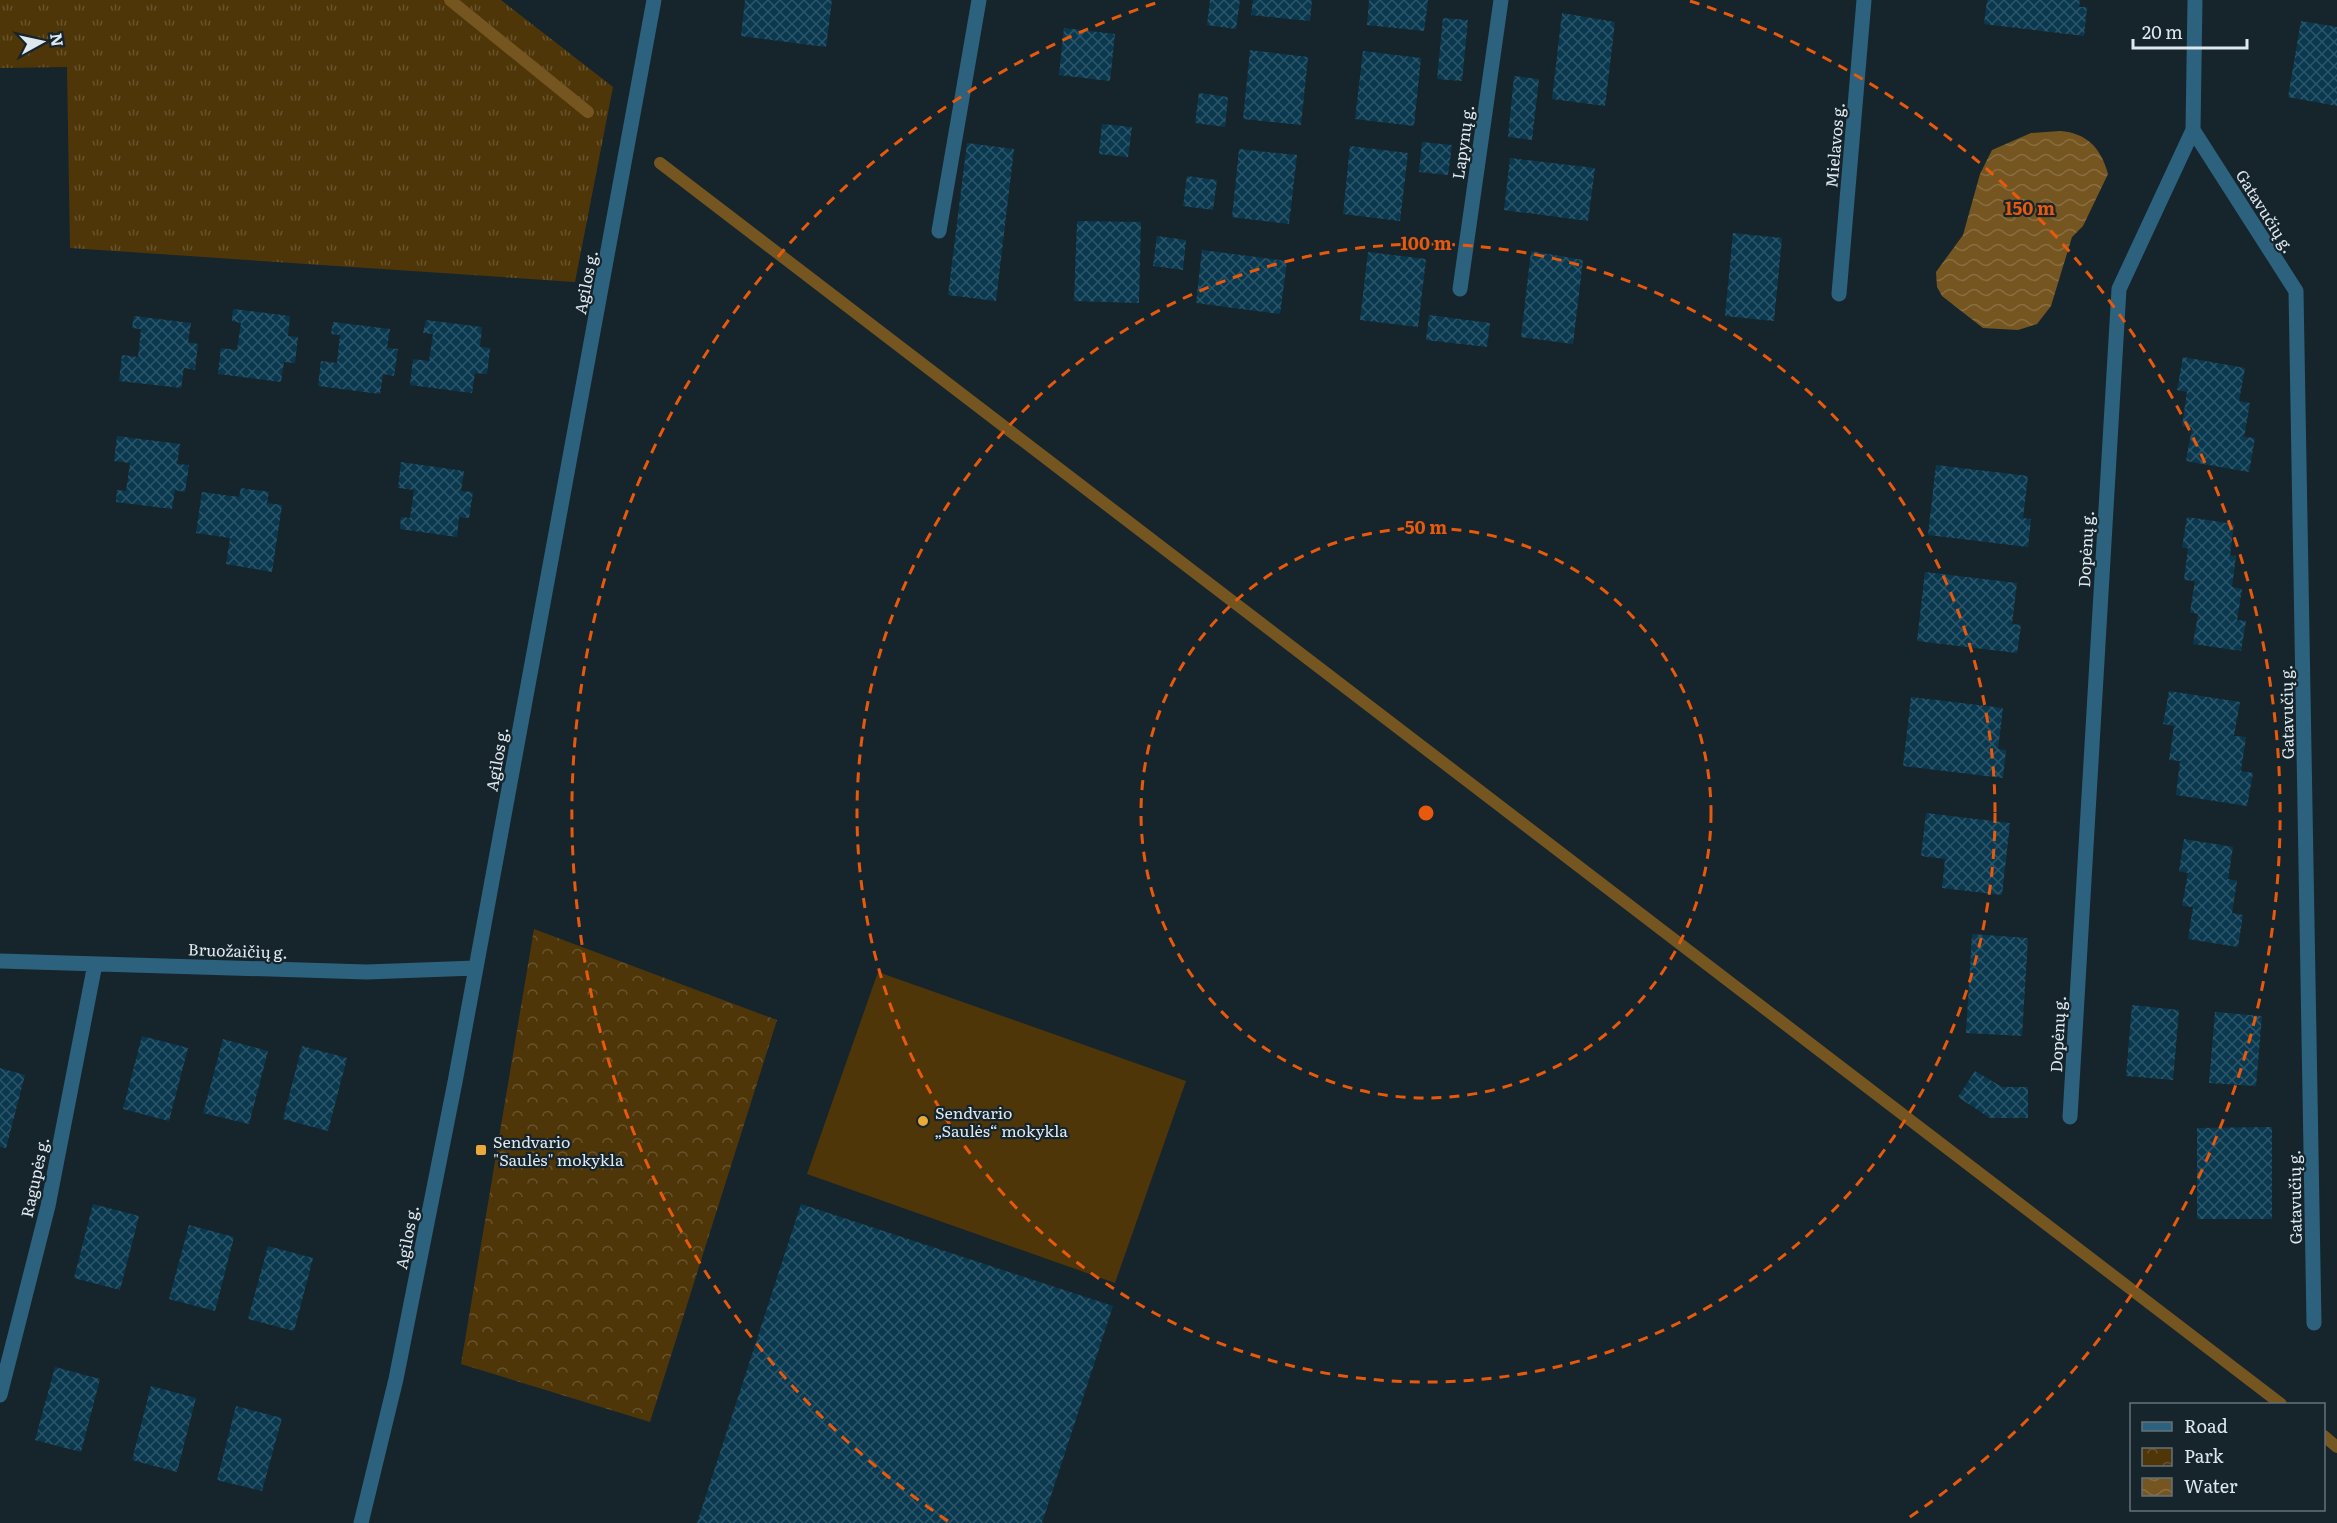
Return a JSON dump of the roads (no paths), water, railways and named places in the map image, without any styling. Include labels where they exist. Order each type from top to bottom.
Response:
[{"type":"street","name":"Agilos g.","points":[[361,1523],[396,1379],[476,968],[654,0]]},
{"type":"street","points":[[939,231],[980,0]]},
{"type":"street","name":"Lapynų g.","points":[[1460,289],[1501,0]]},
{"type":"street","name":"Mielavos g.","points":[[1839,294],[1864,0]]},
{"type":"street","name":"Dopėnų g.","points":[[2070,1117],[2119,289],[2193,130],[2195,0]]},
{"type":"street","name":"Gatavučių g.","points":[[2193,130],[2296,291],[2314,1323]]},
{"type":"street","name":"Bruožaičių g.","points":[[0,961],[367,972],[476,968]]},
{"type":"street","name":"Ragupės g.","points":[[0,1395],[48,1206],[95,964]]},
{"type":"water","points":[[2060,131],[2078,135],[2092,144],[2097,149],[2108,174],[2083,226],[2072,237],[2051,306],[2037,324],[2018,330],[1983,328],[1942,296],[1937,287],[1936,272],[1963,235],[1980,174],[1992,150],[2031,133]]},
{"type":"waterway","points":[[450,0],[588,112]]},
{"type":"waterway","points":[[660,163],[2280,1403]]},
{"type":"waterway","points":[[2325,1437],[2337,1447]]},
{"type":"place","name":"Sendvario „Saulės“ mokykla","points":[[923,1121]]},
{"type":"place","name":"Sendvario \"Saulės\" mokykla","points":[[481,1150]]}]
